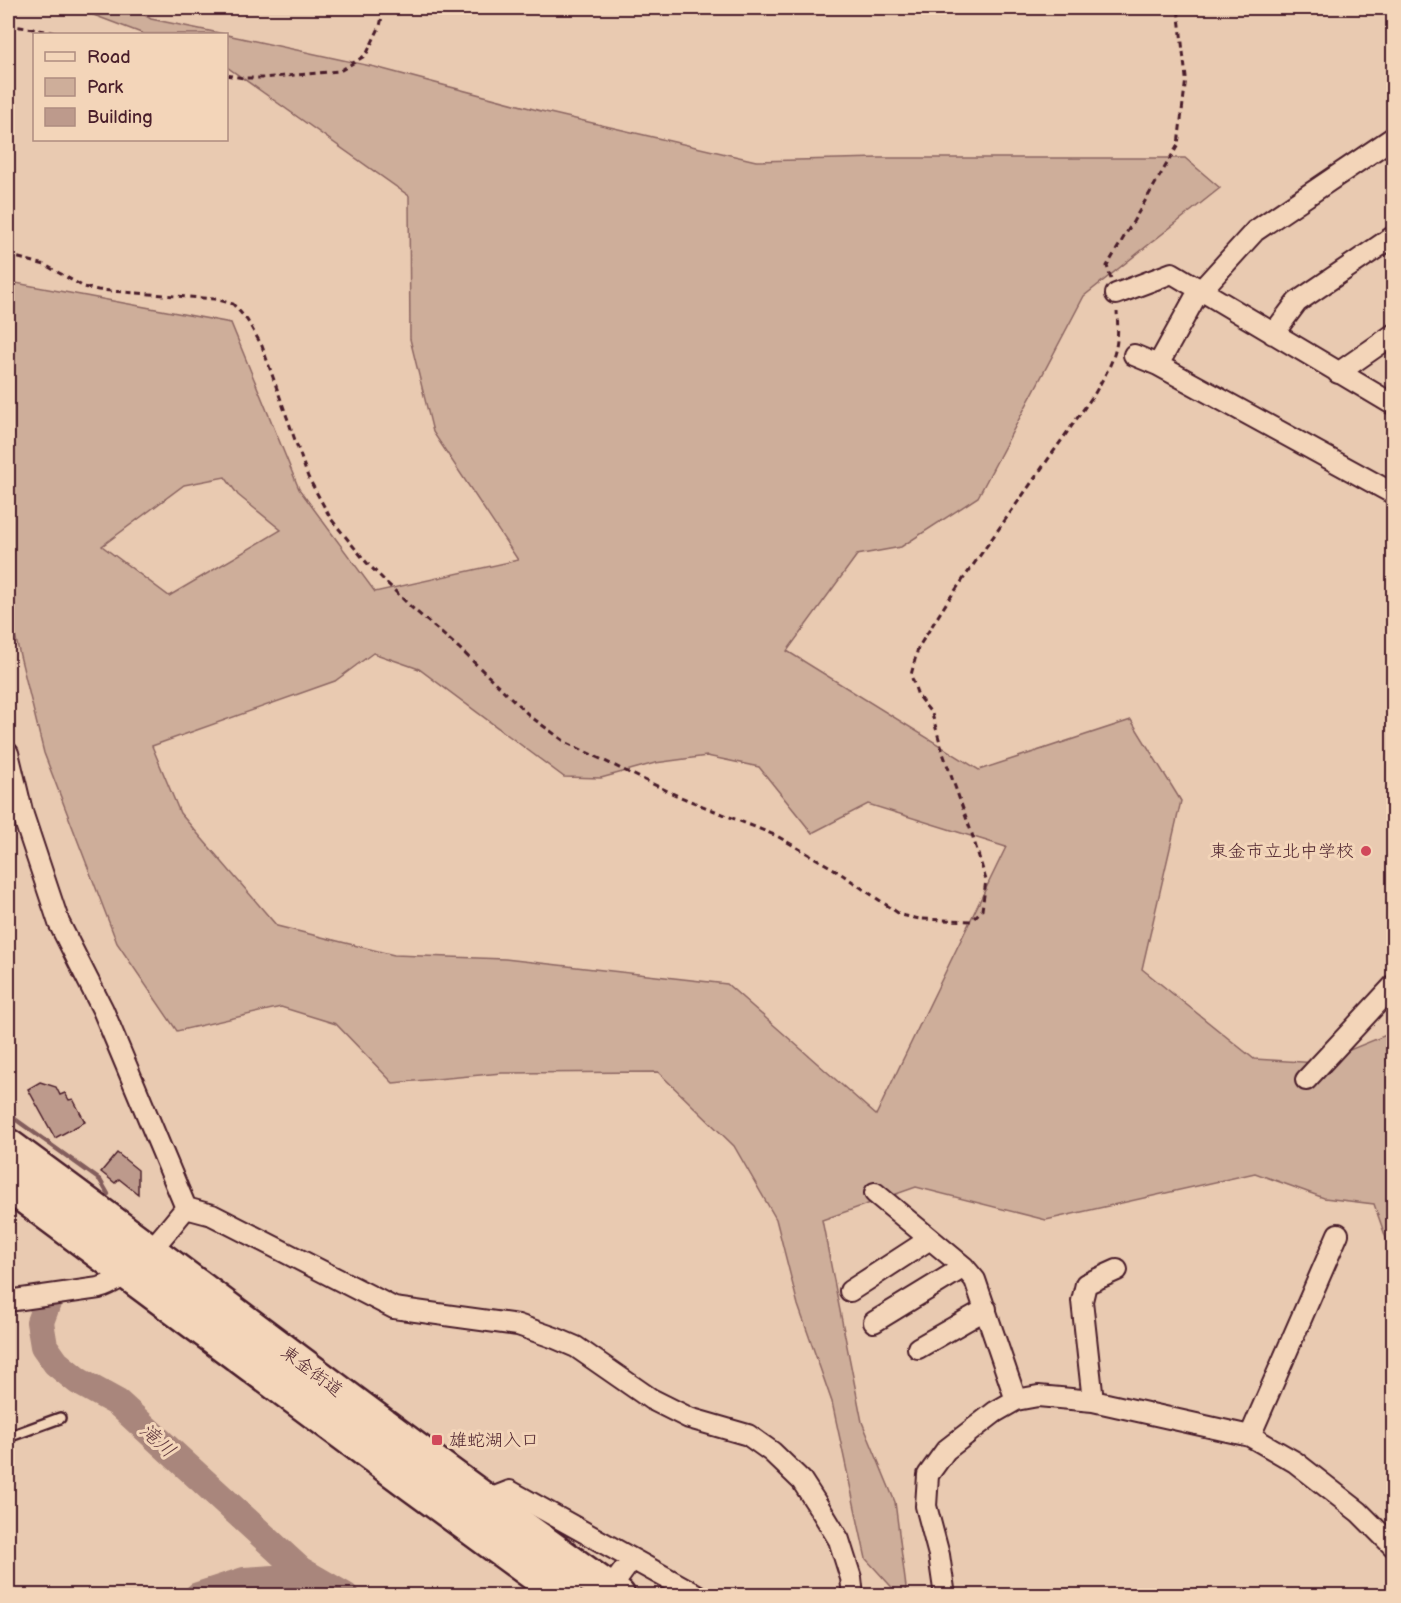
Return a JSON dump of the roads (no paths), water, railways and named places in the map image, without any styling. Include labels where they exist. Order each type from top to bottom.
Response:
[{"type":"highway","name":"東金街道","points":[[8,1146],[139,1261],[413,1485],[565,1596]]},
{"type":"highway","name":"東金街道","points":[[8,1184],[139,1261],[487,1500],[611,1594]]},
{"type":"street","points":[[1158,365],[1201,291],[1255,231],[1394,137]]},
{"type":"street","points":[[1273,334],[1297,302],[1394,236]]},
{"type":"street","points":[[1116,294],[1172,273],[1394,405]]},
{"type":"street","points":[[1338,373],[1394,334]]},
{"type":"street","points":[[1134,355],[1158,365],[1394,494]]},
{"type":"street","points":[[8,753],[23,815],[59,923],[104,1010],[137,1095],[186,1208]]},
{"type":"street","points":[[1306,1080],[1394,984]]},
{"type":"street","points":[[875,1193],[964,1267],[975,1280],[1016,1400]]},
{"type":"street","points":[[8,1301],[111,1285],[139,1261],[186,1208]]},
{"type":"street","points":[[186,1208],[212,1215],[394,1308],[518,1325],[555,1338],[576,1347],[651,1399],[689,1418],[748,1435],[772,1452],[802,1481],[839,1540],[851,1578],[853,1596]]},
{"type":"street","points":[[1250,1436],[1338,1234]]},
{"type":"street","points":[[850,1291],[930,1239]]},
{"type":"street","points":[[874,1322],[964,1267]]},
{"type":"street","points":[[1093,1401],[1082,1301],[1086,1284],[1117,1270]]},
{"type":"street","points":[[918,1348],[986,1309]]},
{"type":"street","points":[[945,1596],[939,1555],[926,1506],[928,1474],[946,1450],[994,1412],[1016,1400],[1038,1396],[1093,1401],[1250,1436],[1296,1462],[1359,1512],[1394,1547]]},
{"type":"street","points":[[487,1500],[510,1491],[699,1596]]},
{"type":"street","points":[[611,1594],[632,1559]]},
{"type":"lane","points":[[8,1437],[60,1418]]},
{"type":"waterway","name":"滝川","points":[[8,1114],[100,1180],[108,1194]]},
{"type":"waterway","name":"滝川","points":[[47,1303],[40,1322],[44,1346],[56,1363],[78,1381],[118,1403],[300,1570],[345,1596]]},
{"type":"waterway","points":[[198,1596],[244,1581],[289,1578],[300,1570]]},
{"type":"place","name":"東金市立北中学校","points":[[1366,851]]},
{"type":"place","name":"雄蛇湖入口","points":[[437,1440]]}]
